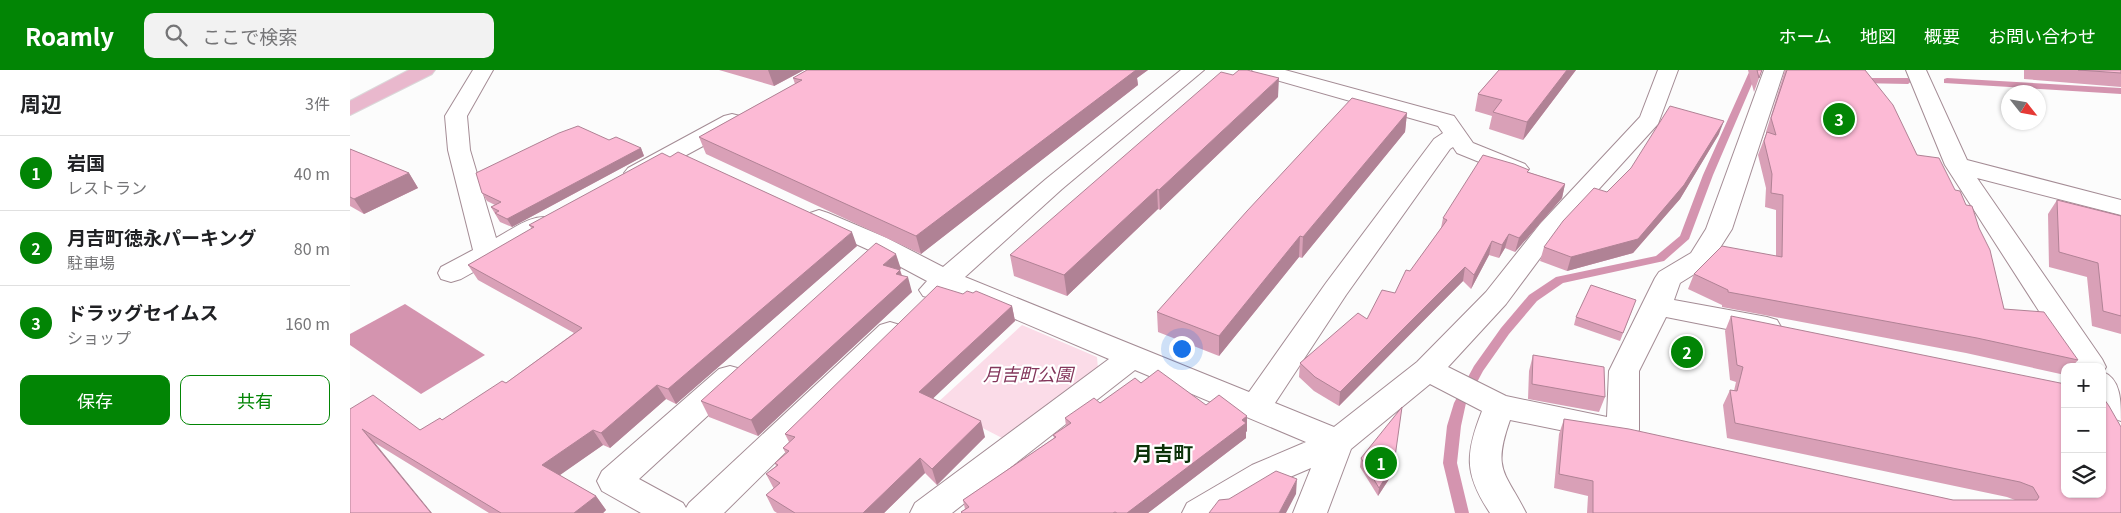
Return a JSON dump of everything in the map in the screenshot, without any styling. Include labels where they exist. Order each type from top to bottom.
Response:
[{"type":"main road","points":[[350,108],[425,70]]},
{"type":"street","points":[[483,70],[456,116],[459,150],[487,254]]},
{"type":"street","points":[[701,513],[945,279],[1054,184],[1194,70]]},
{"type":"street","points":[[1199,513],[1264,474],[1338,442],[1428,370],[1496,298],[1549,229],[1572,191],[1650,119],[1668,70]]},
{"type":"street","points":[[1916,70],[1957,165],[2088,363]]},
{"type":"street","points":[[1275,71],[1446,121],[1464,148],[1536,177]]},
{"type":"street","points":[[1428,370],[1499,406],[1554,419],[1638,433],[1624,371],[1669,278],[1700,259],[1719,229],[1771,79]]},
{"type":"street","points":[[616,184],[751,110]]},
{"type":"street","points":[[1256,406],[1348,273],[1442,144],[1455,134]]},
{"type":"street","points":[[676,151],[700,163]]},
{"type":"street","points":[[1957,165],[2121,208]]},
{"type":"street","points":[[801,210],[878,244],[945,279],[1256,406],[1338,442]]},
{"type":"street","points":[[451,272],[564,212]]},
{"type":"street","points":[[856,264],[878,244]]},
{"type":"street","points":[[1657,306],[1789,331]]},
{"type":"street","points":[[671,513],[614,481],[754,356]]},
{"type":"street","points":[[927,513],[1133,356]]},
{"type":"street","points":[[1499,406],[1489,434],[1482,463],[1493,491],[1509,513]]},
{"type":"street","points":[[1310,513],[1338,442]]},
{"type":"green space","name":"月吉町公園","points":[[1022,325],[1097,357],[1098,369],[1004,439],[936,404]]},
{"type":"shaded area","points":[[405,304],[485,355],[421,394],[350,345],[350,334]]},
{"type":"building","points":[[807,70],[1136,70],[916,236],[699,137],[802,80],[793,78]]},
{"type":"building","points":[[1239,70],[1247,70],[1279,78],[1159,190],[1157,189],[1064,275],[1010,255],[1221,72],[1233,75]]},
{"type":"building","points":[[1499,70],[1567,70],[1527,122],[1493,112],[1502,100],[1478,94]]},
{"type":"building","points":[[1757,70],[1762,70],[1759,78]]},
{"type":"building","points":[[1787,70],[1865,70],[1893,105],[1917,155],[1939,158],[1955,190],[1960,191],[1966,205],[1972,206],[1979,228],[1990,250],[2004,309],[2044,312],[2078,360],[1977,338],[1728,292],[1728,290],[1694,274],[1722,246],[1782,257],[1783,195],[1771,193],[1772,174],[1764,141],[1767,132],[1776,135],[1771,118]]},
{"type":"building","points":[[2078,70],[2121,70],[2121,73]]},
{"type":"building","points":[[1352,98],[1407,113],[1303,237],[1300,236],[1219,336],[1157,312],[1247,211]]},
{"type":"building","points":[[1670,106],[1724,121],[1684,185],[1638,239],[1571,257],[1544,247],[1563,221],[1594,188],[1607,192],[1631,168]]},
{"type":"building","points":[[578,126],[609,140],[616,137],[641,148],[507,219],[495,213],[499,211],[491,207],[501,202],[482,193],[476,173],[559,133]]},
{"type":"building","points":[[350,149],[409,173],[354,199],[350,197]]},
{"type":"building","points":[[678,152],[852,232],[668,389],[657,385],[601,433],[593,430],[542,465],[596,496],[574,513],[501,513],[362,429],[431,513],[350,513],[350,409],[373,395],[420,430],[440,418],[442,420],[502,381],[506,383],[582,328],[468,265],[534,227],[529,225],[662,153],[670,157]]},
{"type":"building","points":[[1483,155],[1514,164],[1529,170],[1527,172],[1565,184],[1519,238],[1509,234],[1502,245],[1492,241],[1474,275],[1465,267],[1340,392],[1315,377],[1300,363],[1358,313],[1367,319],[1382,290],[1395,293],[1406,270],[1410,271],[1447,220],[1443,218]]},
{"type":"building","points":[[2057,200],[2121,216],[2121,316],[2103,311],[2098,263],[2059,252]]},
{"type":"building","points":[[876,243],[896,254],[883,265],[900,270],[896,274],[908,277],[751,420],[701,401]]},
{"type":"building","points":[[1591,285],[1636,300],[1623,333],[1576,317]]},
{"type":"building","points":[[937,286],[963,294],[967,291],[973,293],[976,291],[1012,306],[919,392],[981,421],[932,469],[920,458],[863,513],[795,513],[766,495],[780,483],[766,474],[778,465],[775,463],[789,451],[783,448],[795,437],[785,434]]},
{"type":"building","points":[[1731,316],[2061,383],[2061,498],[2106,498],[2106,402],[2121,427],[2121,513],[1593,513],[1593,481],[1559,474],[1564,419],[1629,429],[1953,500],[2037,500],[2039,497],[2033,487],[2020,482],[1735,423],[1730,390],[1737,391],[1743,367],[1737,365]]},
{"type":"building","points":[[1533,355],[1604,367],[1605,397],[1532,384]]},
{"type":"building","points":[[1158,370],[1206,405],[1219,395],[1247,416],[1242,420],[1246,423],[1127,513],[961,512],[969,507],[963,500],[1056,437],[1053,435],[1071,423],[1065,418],[1094,398],[1100,403],[1135,378],[1141,383]]},
{"type":"building","points":[[1402,407],[1394,464],[1379,488],[1361,458]]},
{"type":"building","points":[[1276,471],[1297,479],[1279,513],[1209,513],[1219,500],[1229,499]]},
{"type":"waterway","points":[[1462,513],[1450,463],[1454,426],[1460,403],[1478,369],[1505,331],[1533,298],[1560,280],[1660,259],[1685,237],[1708,175],[1754,70]]},
{"type":"waterway","points":[[1861,81],[1908,81]]},
{"type":"waterway","points":[[1947,81],[2121,91]]},
{"type":"place","name":"ドラッグセイムス","points":[[1839,119]]},
{"type":"place","name":"月吉町徳永パーキング","points":[[1687,352]]},
{"type":"place","name":"岩国","points":[[1381,463]]},
{"type":"district","name":"月吉町","points":[[1163,452]]}]
